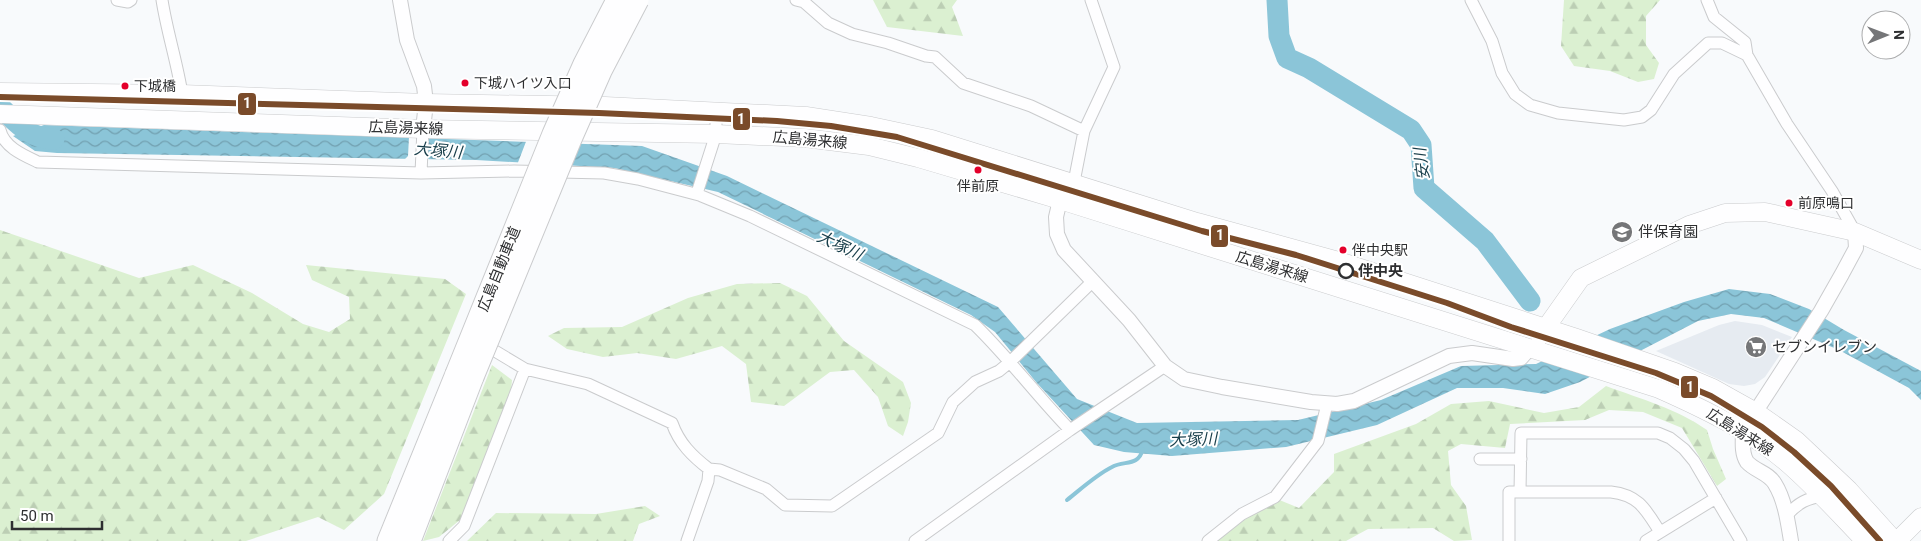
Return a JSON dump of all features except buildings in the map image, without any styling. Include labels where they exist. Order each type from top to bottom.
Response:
[{"type":"highway","name":"広島自動車道","points":[[410,541],[464,376],[557,125],[584,64],[617,0]]},
{"type":"highway","name":"広島自動車道","points":[[388,541],[601,71],[638,0]]},
{"type":"main road","name":"広島湯来線","points":[[3,92],[182,94],[426,103],[605,106],[806,116],[871,126],[932,139],[1198,222],[1342,262],[1637,359],[1714,388],[1756,412],[1796,440],[1836,477],[1896,541],[1921,516]]},
{"type":"main road","name":"広島湯来線","points":[[0,114],[423,131],[716,134],[805,138],[868,146],[918,158],[1060,200],[1610,373],[1674,396],[1705,409],[1743,431],[1786,461],[1864,541]]},
{"type":"main road","points":[[1530,348],[1581,278],[1689,225],[1725,213],[1765,212],[1855,232],[1921,260]]},
{"type":"street","points":[[117,0],[128,2],[131,0]]},
{"type":"street","points":[[162,0],[166,28],[178,70],[182,94]]},
{"type":"street","points":[[400,0],[407,40],[424,86],[426,103],[421,169]]},
{"type":"street","points":[[796,0],[804,2],[828,23],[852,34],[935,57],[962,83],[1031,106],[1084,131]]},
{"type":"street","points":[[1091,0],[1114,67],[1084,131],[1074,182],[1060,200],[1056,218],[1057,234],[1064,250],[1130,320],[1165,366],[1184,380],[1311,402],[1327,407],[1354,401],[1449,356],[1472,353],[1513,359],[1521,358],[1530,348]]},
{"type":"street","points":[[1471,0],[1492,41],[1502,73],[1515,94],[1530,105],[1558,113],[1624,120],[1642,117],[1651,110],[1674,74],[1708,43],[1722,43],[1747,55]]},
{"type":"street","points":[[1707,0],[1714,17],[1745,42],[1747,55],[1787,124],[1832,190],[1855,232],[1856,248],[1821,311],[1743,431],[1742,448],[1747,462],[1764,472],[1775,484],[1787,515],[1791,541]]},
{"type":"street","points":[[698,192],[716,134],[716,112]]},
{"type":"street","points":[[0,130],[2,136],[18,152],[38,162],[604,173],[698,192],[975,325],[1012,360],[1040,398],[1073,428]]},
{"type":"street","points":[[495,351],[525,369],[588,384],[672,423],[677,435],[691,455],[709,469],[720,470],[766,489],[785,505],[832,506],[938,433],[953,402],[975,382],[999,371],[1012,360],[1093,281]]},
{"type":"street","points":[[915,541],[1073,428],[1165,366]]},
{"type":"street","points":[[449,541],[464,526],[525,369]]},
{"type":"street","points":[[1208,541],[1242,514],[1275,497],[1314,449],[1327,407]]},
{"type":"street","points":[[1520,492],[1521,433],[1658,433],[1670,438],[1684,449],[1694,461],[1741,541]]},
{"type":"street","points":[[1480,459],[1521,459]]},
{"type":"street","points":[[687,541],[708,480],[709,469]]},
{"type":"street","points":[[1509,541],[1509,492],[1611,492],[1624,494],[1637,501],[1646,510],[1660,532]]},
{"type":"street","points":[[1787,515],[1795,506],[1808,498],[1822,496]]},
{"type":"street","points":[[1646,541],[1716,498]]},
{"type":"shaded area","points":[[1735,321],[1762,325],[1792,337],[1765,377],[1755,384],[1744,386],[1729,384],[1656,351],[1719,325]]},
{"type":"green space","points":[[873,0],[957,0],[952,7],[963,36],[887,27]]},
{"type":"green space","points":[[1564,0],[1660,0],[1646,16],[1646,45],[1659,63],[1654,79],[1638,82],[1610,71],[1574,66],[1561,46]]},
{"type":"green space","points":[[0,230],[139,278],[193,265],[252,293],[303,324],[329,332],[350,319],[349,297],[312,280],[306,265],[445,279],[466,294],[384,494],[344,530],[318,517],[246,541],[0,541]]},
{"type":"green space","points":[[780,283],[807,296],[844,341],[903,382],[911,403],[908,422],[903,436],[888,426],[878,397],[854,370],[830,372],[784,406],[751,402],[746,364],[722,346],[676,359],[637,353],[603,357],[567,349],[548,336],[564,328],[622,327],[688,298],[737,284]]},
{"type":"green space","points":[[492,365],[512,380],[511,391],[460,520],[439,537],[423,541]]},
{"type":"green space","points":[[1606,386],[1671,410],[1707,430],[1726,479],[1717,486],[1682,428],[1643,412],[1609,410],[1585,420],[1510,424],[1505,448],[1461,444],[1448,451],[1451,485],[1466,506],[1472,540],[1454,541],[1433,528],[1368,529],[1346,541],[1214,541],[1251,511],[1277,499],[1299,508],[1334,472],[1334,454],[1416,424],[1451,404],[1489,401],[1544,413],[1579,407]]},
{"type":"green space","points":[[645,506],[660,516],[639,524],[633,541],[467,541],[496,513],[596,514]]},
{"type":"water","points":[[44,125],[642,146],[727,176],[998,307],[1077,399],[1137,423],[1298,420],[1381,400],[1461,366],[1536,364],[1610,329],[1684,302],[1729,289],[1770,294],[1809,309],[1921,371],[1921,400],[1909,388],[1839,350],[1764,318],[1731,314],[1698,321],[1580,382],[1545,394],[1503,388],[1457,388],[1377,425],[1286,447],[1172,456],[1124,452],[1094,445],[1036,382],[995,332],[971,315],[718,192],[614,168],[476,160],[57,153],[35,151],[13,136]]},
{"type":"pier","points":[[432,135],[428,139],[427,156],[430,162],[403,161],[408,156],[409,137]]},
{"type":"pier","points":[[527,139],[574,141],[564,167],[517,165]]},
{"type":"pier","points":[[1589,337],[1640,355],[1596,377],[1549,361]]},
{"type":"waterway","name":"安川","points":[[1277,0],[1279,36],[1287,58],[1309,68],[1411,130],[1421,145],[1424,188],[1485,241],[1530,301]]},
{"type":"waterway","name":"大塚川","points":[[0,107],[24,129],[38,136],[54,139]]},
{"type":"waterway","points":[[1067,500],[1106,470],[1134,461],[1141,455],[1143,449]]},
{"type":"transit line","name":"1","points":[[0,97],[599,113],[777,121],[831,126],[897,137],[1202,231],[1296,255],[1656,373],[1711,396],[1762,427],[1794,452],[1831,486],[1880,541]]},
{"type":"place","name":"下城ハイツ入口","points":[[465,83]]},
{"type":"place","name":"下城橋","points":[[125,86]]},
{"type":"place","name":"伴前原","points":[[978,170]]},
{"type":"place","name":"前原鳴口","points":[[1789,203]]},
{"type":"place","name":"伴保育園","points":[[1622,232]]},
{"type":"place","name":"伴中央駅","points":[[1343,250]]},
{"type":"place","name":"伴中央","points":[[1346,271]]},
{"type":"place","name":"セブンイレブン","points":[[1756,347]]}]
